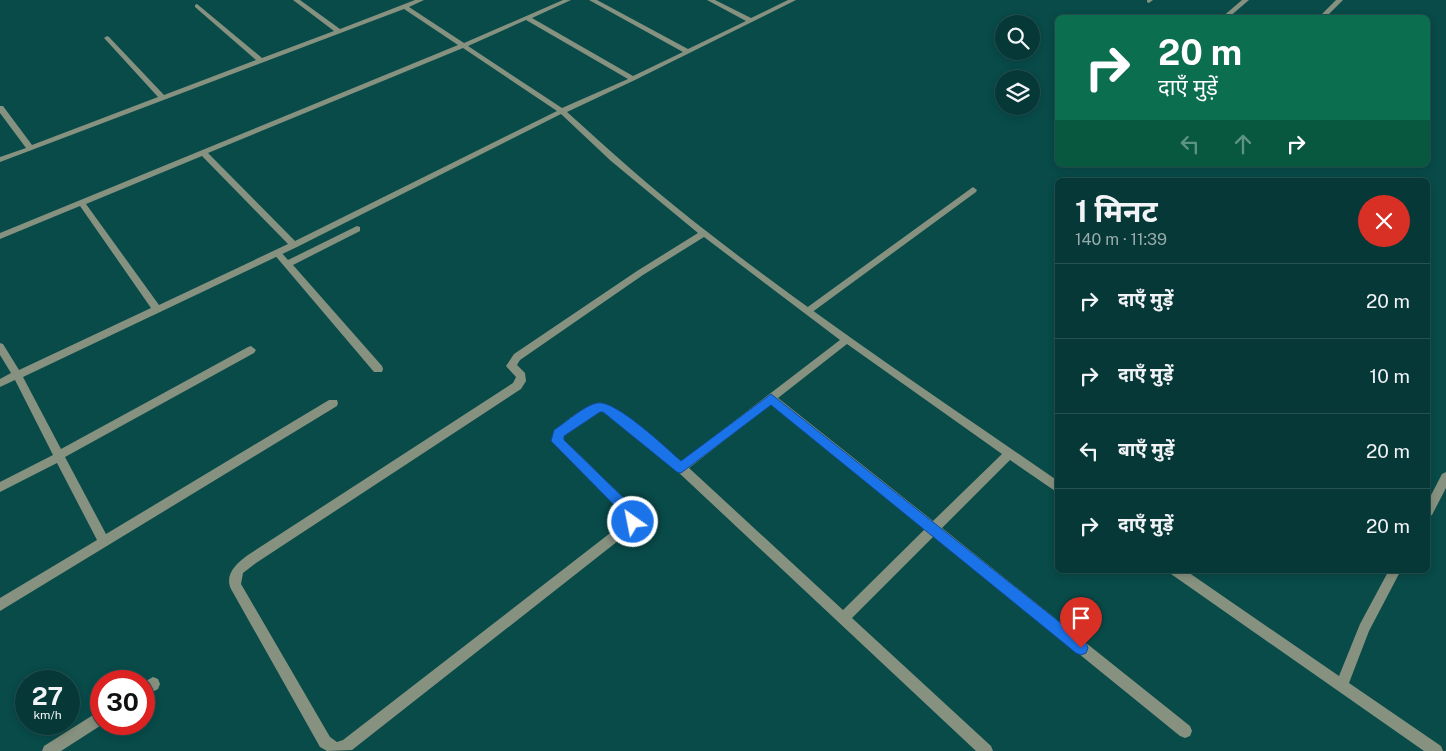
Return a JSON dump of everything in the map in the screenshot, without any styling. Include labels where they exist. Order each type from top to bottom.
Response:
[{"type":"street","points":[[296,0],[339,31]]},
{"type":"street","points":[[0,160],[421,0]]},
{"type":"street","points":[[0,236],[462,46],[568,0]]},
{"type":"street","points":[[592,0],[688,52]]},
{"type":"street","points":[[710,0],[752,20]]},
{"type":"street","points":[[0,383],[294,245],[562,111],[633,79],[793,0]]},
{"type":"street","points":[[1228,15],[1246,0]]},
{"type":"street","points":[[1324,15],[1340,0]]},
{"type":"street","points":[[197,6],[261,61]]},
{"type":"street","points":[[404,6],[562,111],[614,159],[704,233],[808,311],[1055,486]]},
{"type":"street","points":[[527,18],[633,79]]},
{"type":"street","points":[[107,38],[163,98]]},
{"type":"street","points":[[0,108],[30,148]]},
{"type":"street","points":[[202,152],[294,245]]},
{"type":"street","points":[[808,311],[973,190]]},
{"type":"street","points":[[81,202],[157,309]]},
{"type":"street","points":[[288,264],[357,229]]},
{"type":"street","points":[[704,233],[640,273],[517,357],[511,366],[521,376],[522,381],[517,386],[241,566],[235,575],[235,585],[325,742],[336,749],[347,745],[633,522],[632,514],[558,441],[559,434],[597,407],[605,407],[681,468],[986,751]]},
{"type":"street","points":[[277,253],[378,369]]},
{"type":"street","points":[[681,468],[847,339]]},
{"type":"street","points":[[0,347],[17,375],[104,542]]},
{"type":"street","points":[[0,487],[251,350]]},
{"type":"street","points":[[771,398],[932,530],[1185,731]]},
{"type":"street","points":[[0,605],[333,403]]},
{"type":"street","points":[[843,618],[1009,454]]},
{"type":"street","points":[[1430,507],[1446,477]]},
{"type":"street","points":[[1179,573],[1436,751]]},
{"type":"street","points":[[1341,686],[1364,628],[1394,573]]},
{"type":"street","points":[[49,751],[90,725]]},
{"type":"route","points":[[633,522],[632,514],[558,441],[559,434],[597,407],[605,407],[681,468],[771,398],[932,530],[1081,648]]}]
